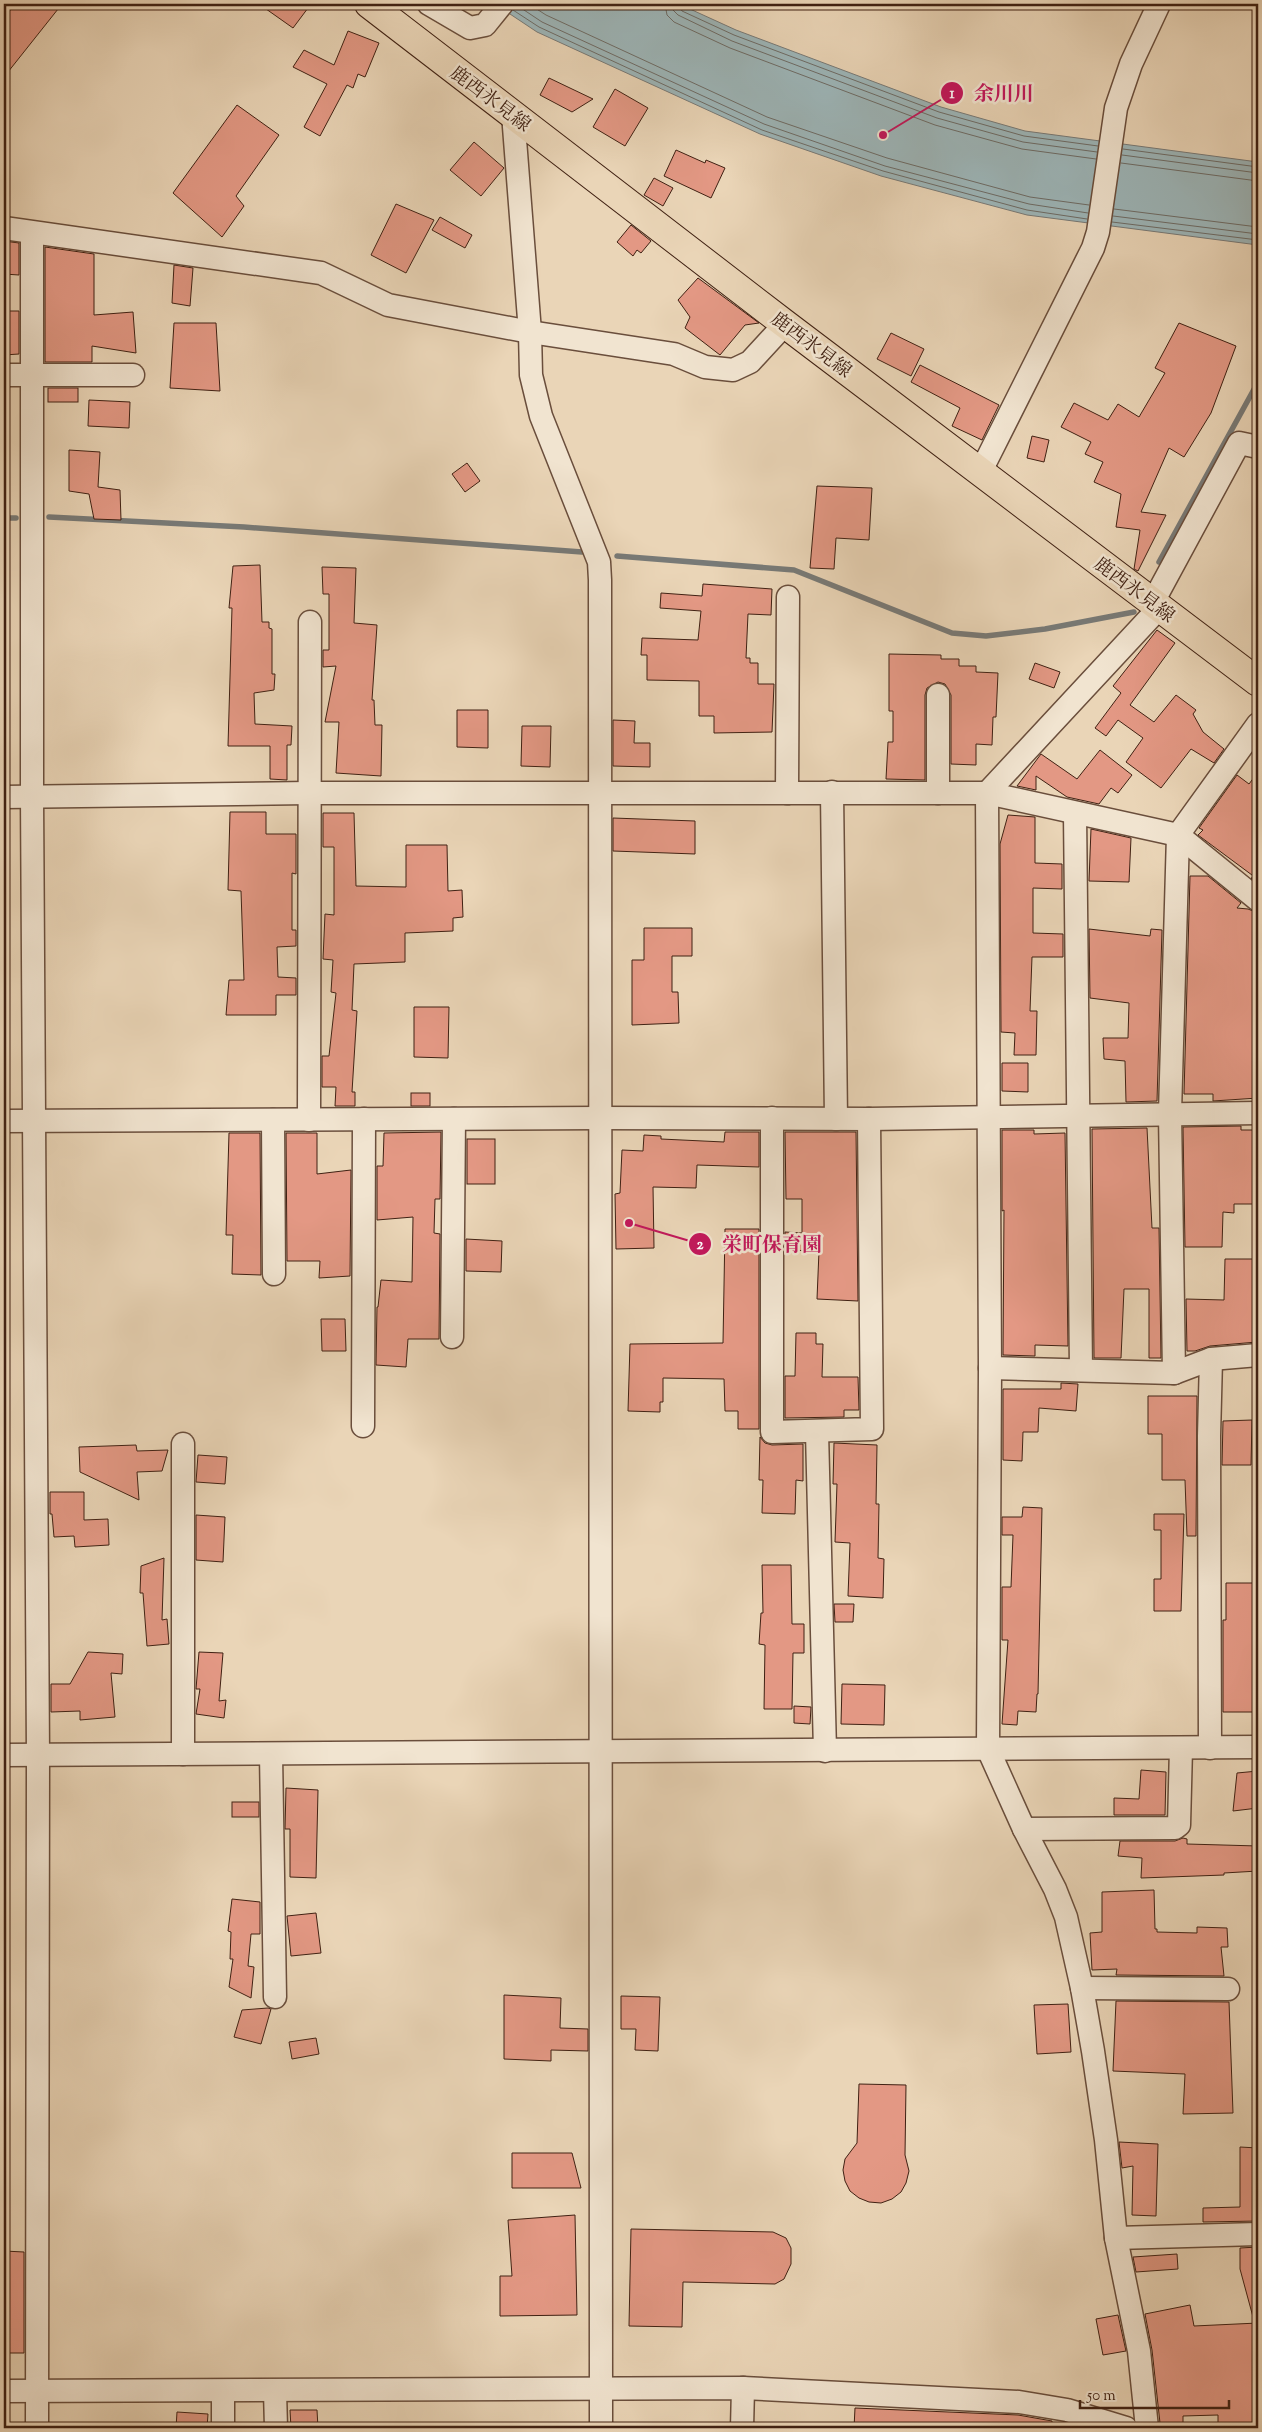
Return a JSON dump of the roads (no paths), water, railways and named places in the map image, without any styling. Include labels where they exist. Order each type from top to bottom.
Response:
[{"type":"main road","name":"鹿西氷見線","points":[[377,6],[513,114],[785,324],[1258,682]]},
{"type":"street","points":[[429,4],[470,28],[485,25],[498,10]]},
{"type":"street","points":[[981,471],[1093,248],[1098,232],[1116,108],[1130,64],[1159,4]]},
{"type":"street","points":[[513,114],[530,332],[531,375],[541,416],[599,562],[601,792],[599,1118],[601,2428]]},
{"type":"street","points":[[4,228],[321,273],[388,305],[530,332],[674,354],[705,367],[733,370],[750,362],[785,324]]},
{"type":"street","points":[[32,233],[32,797],[38,1755],[37,2428]]},
{"type":"street","points":[[4,375],[133,375]]},
{"type":"street","points":[[1147,2428],[1139,2350],[1116,2238],[1106,2140],[1082,1988],[1066,1917],[1055,1889],[1024,1829],[988,1749],[990,1368],[987,1117],[987,793],[1156,605],[1239,442],[1258,447]]},
{"type":"street","points":[[787,792],[788,598]]},
{"type":"street","points":[[309,1120],[310,622]]},
{"type":"street","points":[[938,695],[938,792]]},
{"type":"street","points":[[1174,1373],[1170,1113],[1178,835],[1258,724]]},
{"type":"street","points":[[832,792],[836,1118]]},
{"type":"street","points":[[4,797],[309,793],[987,793],[1178,835],[1258,900]]},
{"type":"street","points":[[1075,813],[1081,1370]]},
{"type":"street","points":[[4,1121],[599,1118],[869,1119],[1258,1113]]},
{"type":"street","points":[[772,1118],[772,1432],[872,1429],[869,1119]]},
{"type":"street","points":[[363,1426],[364,1119]]},
{"type":"street","points":[[452,1337],[454,1119]]},
{"type":"street","points":[[273,1120],[274,1274]]},
{"type":"street","points":[[990,1368],[1174,1373],[1211,1359],[1258,1355]]},
{"type":"street","points":[[1210,1748],[1209,1446],[1211,1359]]},
{"type":"street","points":[[818,1432],[825,1751]]},
{"type":"street","points":[[183,1444],[183,1754]]},
{"type":"street","points":[[4,1755],[1258,1747]]},
{"type":"street","points":[[1024,1829],[1175,1828],[1180,1825],[1180,1748]]},
{"type":"street","points":[[271,1754],[275,1997]]},
{"type":"street","points":[[1082,1988],[1228,1989]]},
{"type":"street","points":[[1116,2238],[1258,2234]]},
{"type":"street","points":[[742,2388],[742,2428]]},
{"type":"street","points":[[4,2391],[742,2388],[1019,2402],[1074,2412],[1126,2428]]},
{"type":"street","points":[[223,2391],[223,2428]]},
{"type":"street","points":[[275,2391],[276,2428]]},
{"type":"water","points":[[495,4],[679,4],[736,30],[941,107],[1025,131],[1258,162],[1258,245],[1027,215],[881,176],[760,134],[537,32]]},
{"type":"waterway","points":[[1159,562],[1258,382]]},
{"type":"waterway","points":[[49,517],[244,527],[582,552]]},
{"type":"waterway","points":[[4,518],[16,518]]},
{"type":"waterway","points":[[617,556],[794,570],[952,633],[986,636],[1045,629],[1134,612]]},
{"type":"place","name":"余川川","points":[[883,135]]},
{"type":"place","name":"栄町保育園","points":[[629,1223]]}]
